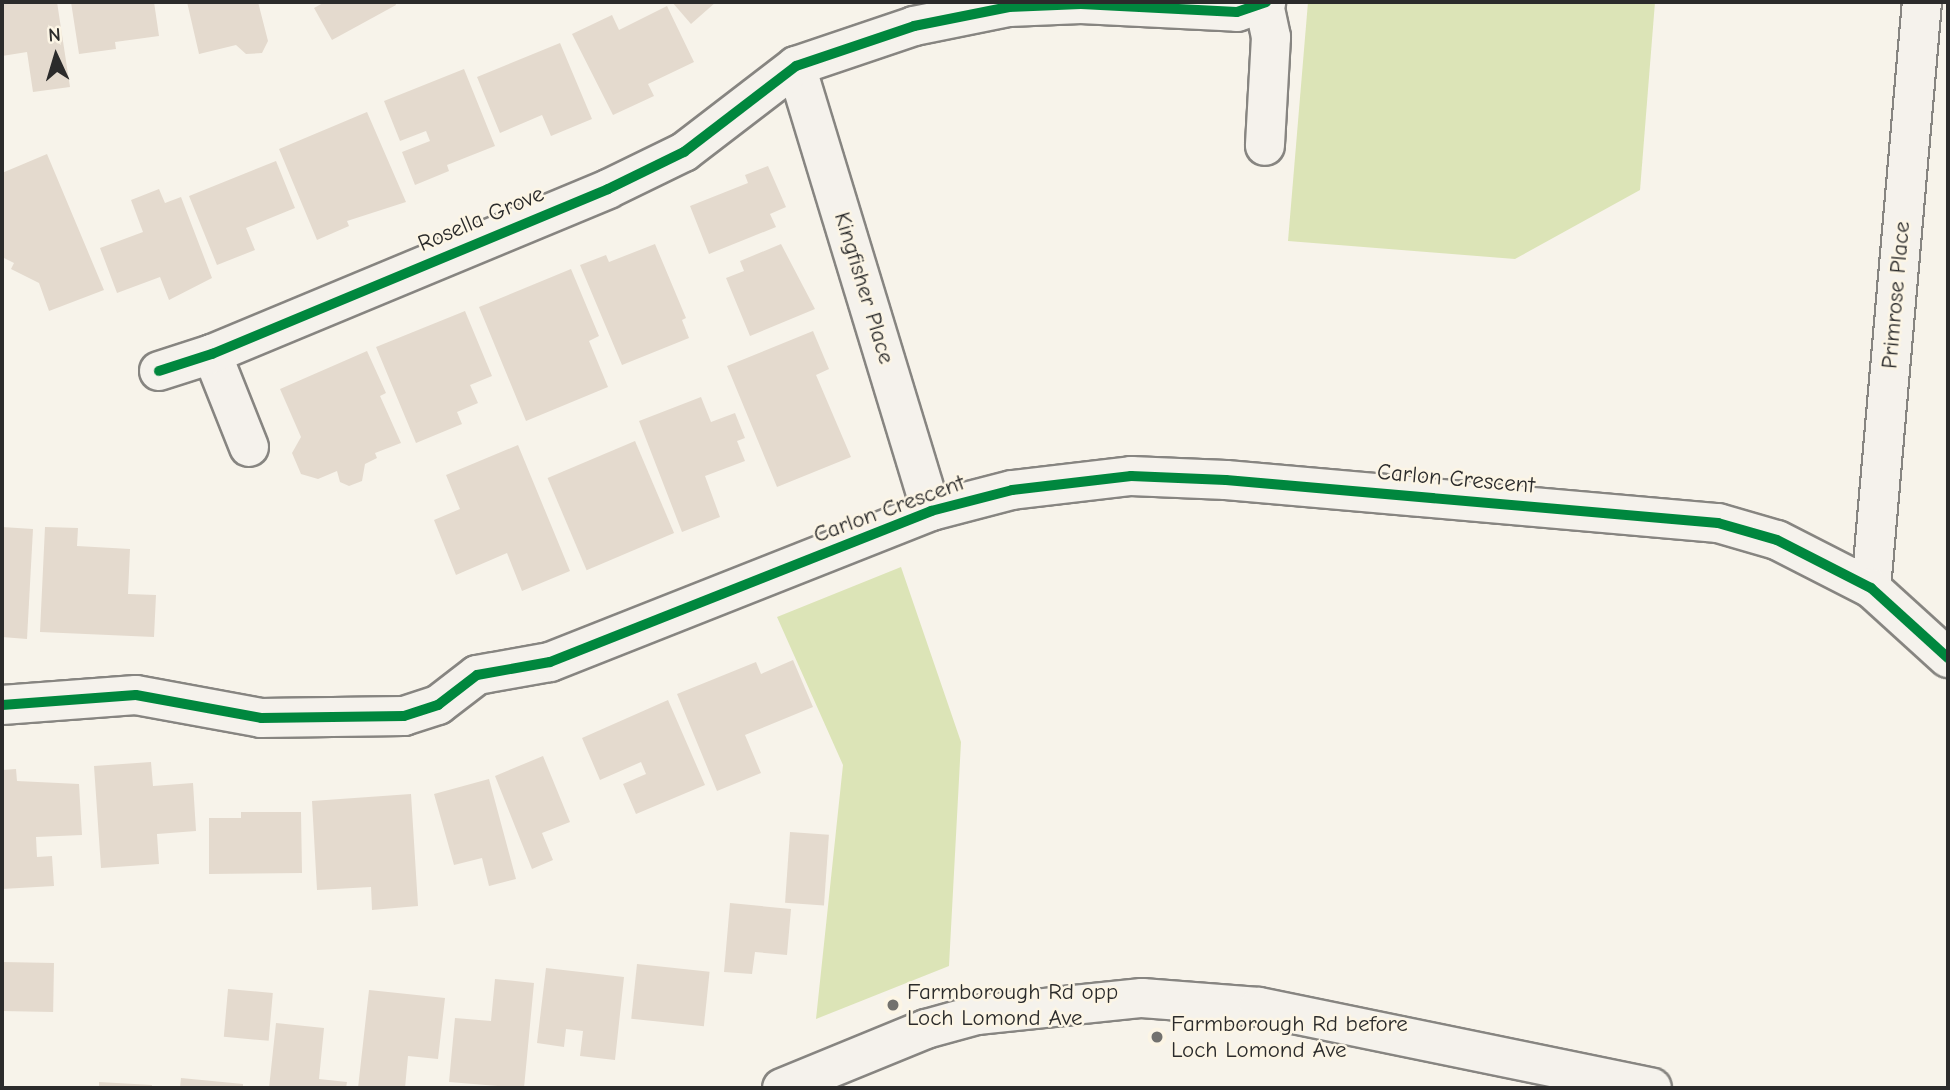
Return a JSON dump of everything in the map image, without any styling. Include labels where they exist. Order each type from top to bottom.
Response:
[{"type":"street","name":"Primrose Place","points":[[1871,588],[1922,2]]},
{"type":"street","name":"Rosella Grove","points":[[159,371],[212,354],[608,189],[684,152],[796,66],[914,26],[1009,7],[1081,4],[1237,12],[1265,3]]},
{"type":"street","points":[[1265,3],[1271,37],[1265,146]]},
{"type":"street","name":"Kingfisher Place","points":[[796,66],[931,511]]},
{"type":"street","points":[[212,354],[249,447]]},
{"type":"street","name":"Carlon Crescent","points":[[2,705],[136,695],[261,718],[404,716],[438,705],[477,675],[550,662],[931,511],[1012,490],[1131,476],[1226,480],[1718,523],[1777,540],[1871,588],[1948,658]]},
{"type":"street","points":[[782,1088],[926,1029],[977,1015],[1142,998],[1259,1007],[1652,1088]]},
{"type":"green space","points":[[1308,2],[1655,2],[1640,190],[1515,259],[1288,241]]},
{"type":"green space","points":[[901,567],[961,742],[949,966],[816,1019],[843,765],[777,617]]},
{"type":"building","points":[[2,2],[57,2],[70,87],[33,92],[27,52],[2,56]]},
{"type":"building","points":[[71,2],[154,2],[159,36],[115,42],[116,49],[79,54]]},
{"type":"building","points":[[187,2],[258,2],[268,41],[262,53],[246,54],[236,45],[199,54]]},
{"type":"building","points":[[325,2],[395,2],[396,5],[332,40],[314,8]]},
{"type":"building","points":[[672,2],[716,2],[691,24]]},
{"type":"building","points":[[667,6],[694,62],[648,84],[654,96],[613,115],[572,34],[612,15],[619,30]]},
{"type":"building","points":[[560,43],[592,119],[551,136],[542,115],[500,133],[477,77]]},
{"type":"building","points":[[464,69],[495,146],[447,165],[449,171],[415,185],[402,152],[430,141],[426,131],[400,141],[384,101]]},
{"type":"building","points":[[367,112],[406,202],[347,221],[349,226],[317,240],[279,149]]},
{"type":"building","points":[[47,154],[104,290],[49,311],[39,283],[11,269],[14,263],[2,257],[2,173]]},
{"type":"building","points":[[276,161],[295,208],[246,228],[255,250],[217,265],[189,196]]},
{"type":"building","points":[[768,166],[786,207],[770,214],[776,227],[709,254],[690,206],[748,183],[745,175]]},
{"type":"building","points":[[159,189],[165,203],[181,197],[212,278],[169,300],[160,277],[117,293],[100,248],[143,232],[131,200]]},
{"type":"building","points":[[655,244],[686,318],[682,320],[689,338],[622,365],[580,265],[606,255],[609,262]]},
{"type":"building","points":[[781,244],[815,309],[750,336],[726,278],[744,271],[740,261]]},
{"type":"building","points":[[571,269],[599,336],[589,341],[608,387],[526,421],[479,307]]},
{"type":"building","points":[[465,311],[492,376],[470,385],[478,403],[457,412],[462,424],[416,443],[376,347]]},
{"type":"building","points":[[813,331],[829,369],[816,375],[851,457],[777,487],[727,366]]},
{"type":"building","points":[[367,351],[386,393],[380,396],[401,443],[375,453],[377,458],[365,464],[362,481],[349,486],[340,482],[337,471],[318,479],[301,474],[292,453],[301,437],[280,389]]},
{"type":"building","points":[[701,397],[711,422],[735,413],[745,438],[737,441],[745,461],[705,476],[720,517],[682,532],[639,421]]},
{"type":"building","points":[[635,441],[674,533],[587,570],[548,478]]},
{"type":"building","points":[[518,445],[570,571],[522,591],[507,553],[456,575],[434,520],[460,509],[446,475]]},
{"type":"building","points":[[2,527],[33,529],[27,639],[2,637]]},
{"type":"building","points":[[45,527],[78,528],[77,546],[130,549],[128,594],[156,595],[154,637],[40,632]]},
{"type":"building","points":[[793,660],[813,707],[745,735],[761,773],[717,791],[677,694],[756,662],[761,674]]},
{"type":"building","points":[[668,700],[705,785],[636,814],[623,784],[646,774],[641,762],[600,780],[582,738]]},
{"type":"building","points":[[543,756],[570,822],[542,833],[553,860],[532,869],[495,776]]},
{"type":"building","points":[[151,762],[153,786],[193,783],[196,831],[157,834],[159,864],[101,868],[94,766]]},
{"type":"building","points":[[16,769],[17,781],[79,784],[82,835],[36,837],[37,857],[52,856],[54,886],[2,889],[2,770]]},
{"type":"building","points":[[489,779],[516,879],[489,886],[482,858],[454,865],[434,794]]},
{"type":"building","points":[[411,794],[418,906],[372,910],[371,887],[317,890],[312,801]]},
{"type":"building","points":[[241,812],[301,812],[302,873],[209,874],[209,818],[241,818]]},
{"type":"building","points":[[790,832],[829,835],[824,906],[785,903]]},
{"type":"building","points":[[730,903],[791,909],[787,955],[755,952],[752,974],[724,972]]},
{"type":"building","points":[[2,962],[54,963],[53,1012],[2,1011]]},
{"type":"building","points":[[637,964],[710,972],[704,1026],[631,1019]]},
{"type":"building","points":[[546,968],[624,977],[615,1060],[580,1056],[583,1031],[566,1029],[564,1047],[537,1043]]},
{"type":"building","points":[[495,979],[534,983],[524,1088],[449,1082],[455,1018],[491,1021]]},
{"type":"building","points":[[228,989],[273,993],[269,1041],[224,1037]]},
{"type":"building","points":[[369,990],[445,998],[438,1059],[408,1056],[405,1088],[358,1088]]},
{"type":"building","points":[[276,1023],[324,1028],[319,1079],[347,1082],[346,1088],[269,1088]]},
{"type":"building","points":[[181,1078],[243,1084],[243,1088],[180,1088]]},
{"type":"building","points":[[99,1082],[152,1085],[152,1088],[99,1088]]},
{"type":"cycle path","points":[[159,371],[212,354],[608,189],[684,152],[796,66],[914,26],[1009,7],[1081,4],[1237,12],[1266,2]]},
{"type":"cycle path","points":[[2,705],[136,695],[261,718],[404,716],[438,705],[477,675],[550,662],[931,511],[1012,490],[1131,476],[1226,480],[1718,523],[1777,540],[1871,588],[1948,658]]},
{"type":"place","name":"Farmborough Rd opp Loch Lomond Ave","points":[[893,1005]]},
{"type":"place","name":"Farmborough Rd before Loch Lomond Ave","points":[[1157,1037]]}]
